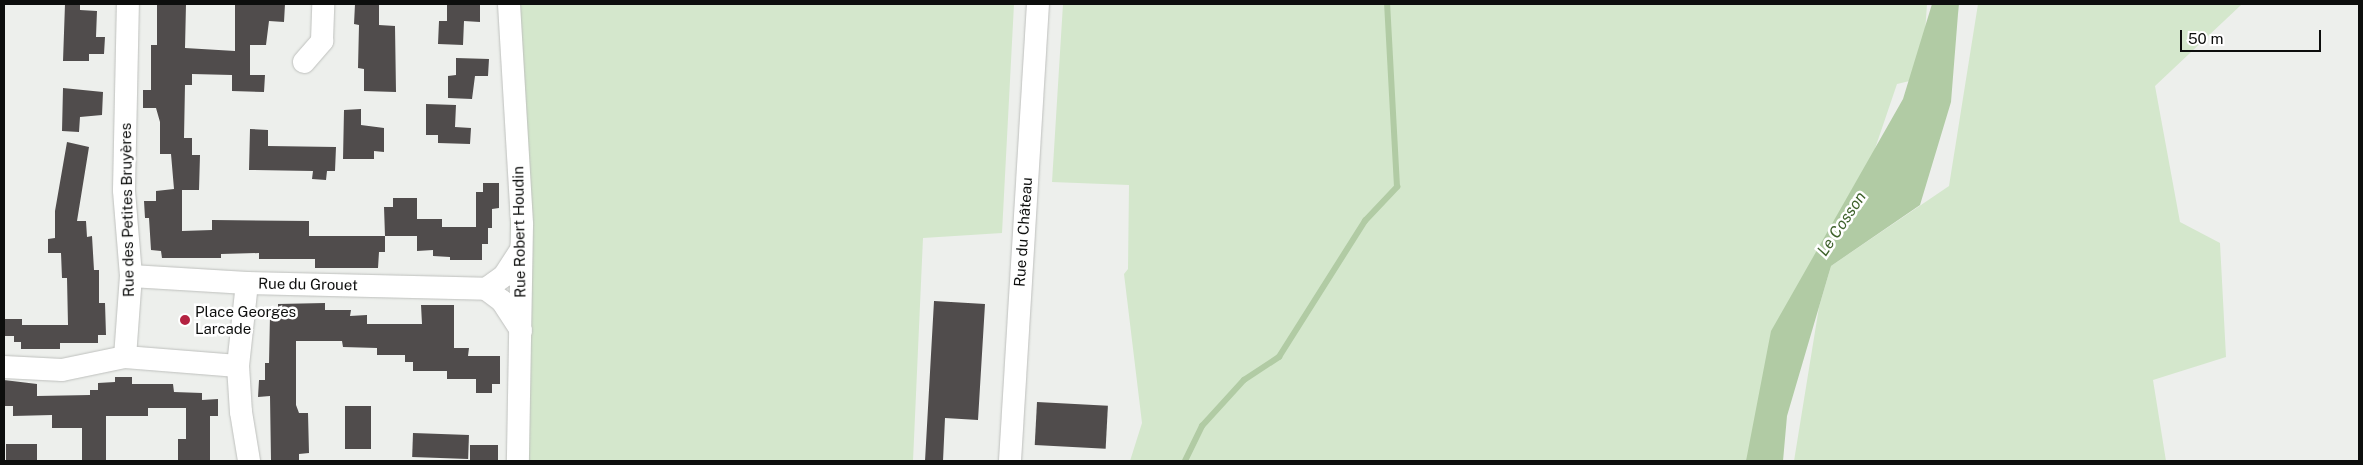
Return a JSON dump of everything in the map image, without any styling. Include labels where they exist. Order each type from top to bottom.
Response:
[{"type":"street","name":"Rue des Petites Bruyères","points":[[126,357],[131,276],[124,190],[128,4]]},
{"type":"street","points":[[304,62],[322,41],[323,4]]},
{"type":"street","name":"Rue Robert Houdin","points":[[509,4],[522,225],[520,251],[521,330],[518,461]]},
{"type":"street","name":"Rue du Château","points":[[1010,461],[1038,4]]},
{"type":"street","points":[[520,251],[504,276],[486,288],[502,301],[521,330]]},
{"type":"street","name":"Rue du Grouet","points":[[131,276],[247,283],[486,288]]},
{"type":"street","points":[[247,283],[238,366],[241,412],[248,461]]},
{"type":"street","points":[[4,367],[62,370],[126,357],[238,366]]},
{"type":"shaded area","points":[[505,4],[1014,4],[1002,233],[923,238],[913,461],[516,461]]},
{"type":"shaded area","points":[[1063,4],[1927,4],[1922,78],[1897,84],[1864,181],[1756,461],[1130,461],[1142,423],[1124,274],[1128,269],[1129,185],[1052,182]]},
{"type":"shaded area","points":[[1978,4],[2249,4],[2241,5],[2155,86],[2180,222],[2220,243],[2226,357],[2153,380],[2166,461],[1794,461],[1819,307],[1831,266],[1949,186]]},
{"type":"water","name":"Le Cosson","points":[[1932,4],[1959,4],[1951,102],[1920,205],[1831,266],[1787,416],[1783,461],[1746,461],[1771,331],[1903,99]]},
{"type":"building","points":[[65,4],[80,4],[80,10],[97,11],[96,37],[105,37],[104,54],[89,54],[89,61],[63,61]]},
{"type":"building","points":[[157,4],[186,4],[185,48],[235,51],[235,4],[285,4],[284,22],[269,21],[266,45],[250,45],[250,75],[265,75],[264,92],[232,91],[232,75],[192,74],[192,85],[185,85],[184,138],[192,138],[192,155],[200,155],[199,190],[182,190],[182,231],[212,230],[212,220],[309,221],[309,236],[385,236],[385,252],[379,252],[378,268],[315,268],[315,259],[259,259],[259,253],[221,254],[221,258],[162,258],[161,251],[151,250],[149,218],[145,218],[144,201],[156,201],[156,191],[174,189],[171,154],[160,154],[160,122],[156,108],[143,108],[143,90],[151,90],[151,45],[157,45]]},
{"type":"building","points":[[355,4],[379,4],[379,25],[395,26],[396,92],[364,91],[364,69],[358,68],[359,25],[354,24]]},
{"type":"building","points":[[447,4],[480,4],[480,22],[464,21],[463,45],[438,44],[439,21],[447,21]]},
{"type":"building","points":[[456,58],[489,59],[488,76],[475,76],[472,99],[448,98],[448,76],[456,75]]},
{"type":"building","points":[[63,88],[103,92],[102,115],[80,117],[79,132],[62,131]]},
{"type":"building","points":[[426,104],[456,105],[455,127],[471,128],[470,144],[438,143],[438,135],[426,135]]},
{"type":"building","points":[[361,109],[361,125],[384,128],[384,152],[374,151],[374,159],[343,159],[344,110]]},
{"type":"building","points":[[250,129],[268,130],[268,146],[336,147],[335,171],[327,171],[326,180],[312,179],[313,171],[249,170]]},
{"type":"building","points":[[67,142],[89,147],[77,221],[86,221],[87,237],[92,236],[94,270],[99,270],[99,303],[105,303],[106,335],[98,335],[98,343],[60,343],[60,349],[21,349],[21,342],[14,342],[14,336],[4,336],[4,319],[22,319],[22,325],[68,325],[67,278],[62,278],[61,253],[48,253],[48,239],[55,238],[55,211]]},
{"type":"building","points":[[483,183],[499,183],[499,208],[492,209],[492,228],[488,228],[488,244],[482,244],[482,260],[450,260],[450,257],[433,256],[433,250],[417,251],[417,236],[385,236],[384,207],[393,207],[393,198],[417,198],[417,219],[442,219],[442,227],[476,227],[476,192],[483,192]]},
{"type":"building","points":[[934,301],[985,304],[978,420],[945,418],[943,461],[925,461]]},
{"type":"building","points":[[325,303],[325,310],[351,310],[350,316],[367,315],[367,324],[422,324],[421,305],[454,305],[454,348],[469,348],[468,356],[500,356],[500,384],[492,384],[492,393],[476,393],[476,379],[447,379],[447,371],[413,371],[413,362],[405,362],[405,355],[377,355],[377,348],[343,347],[342,341],[296,341],[296,405],[299,413],[308,413],[309,453],[299,454],[299,461],[271,461],[270,396],[258,397],[259,380],[265,380],[265,363],[269,363],[270,315],[278,315],[278,304]]},
{"type":"building","points":[[115,377],[132,377],[132,384],[173,384],[174,392],[202,393],[202,400],[218,399],[218,416],[210,416],[210,461],[178,461],[178,439],[186,439],[186,408],[148,408],[148,416],[106,416],[106,461],[82,461],[82,428],[52,428],[52,415],[13,416],[13,406],[5,406],[4,380],[37,384],[37,396],[90,395],[90,390],[98,390],[98,383],[115,382]]},
{"type":"building","points":[[1037,402],[1108,406],[1106,449],[1035,445]]},
{"type":"building","points":[[345,406],[371,406],[371,449],[345,449]]},
{"type":"building","points":[[413,433],[469,435],[468,459],[412,457]]},
{"type":"building","points":[[6,444],[37,444],[37,461],[6,461]]},
{"type":"building","points":[[470,445],[498,445],[498,461],[470,461]]},
{"type":"waterway","points":[[1185,461],[1202,426],[1244,380],[1279,357],[1365,221],[1397,187],[1387,4]]},
{"type":"place","name":"Place Georges Larcade","points":[[185,320]]}]
